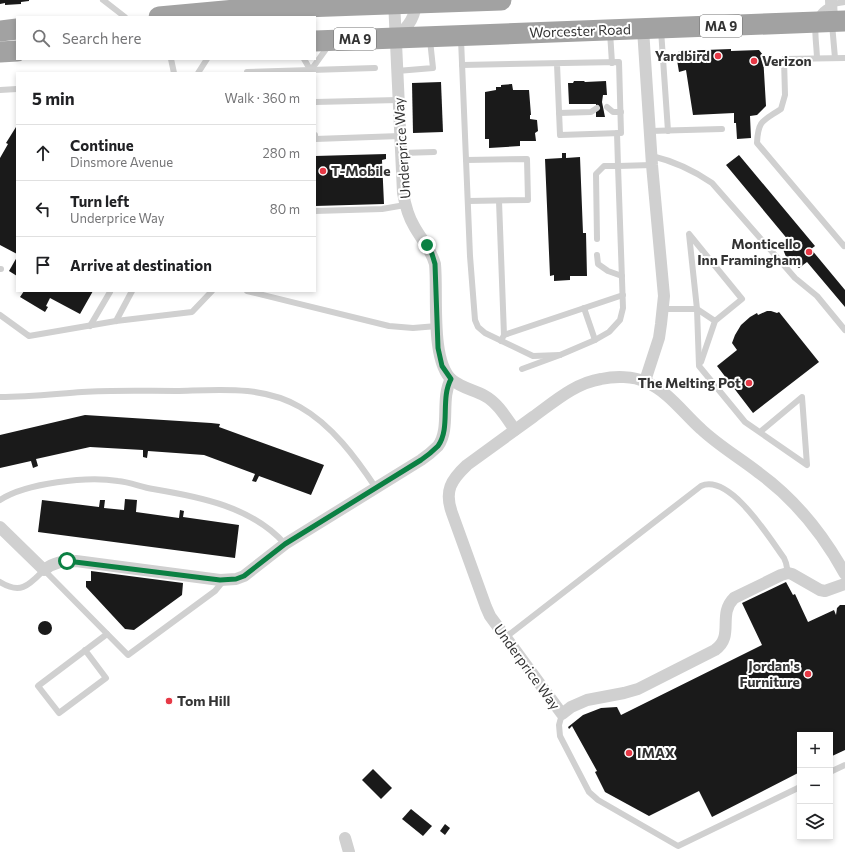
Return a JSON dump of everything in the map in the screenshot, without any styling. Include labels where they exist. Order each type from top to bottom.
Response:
[{"type":"highway","points":[[170,16],[246,9],[416,1],[501,0]]},
{"type":"highway","name":"Worcester Road","points":[[324,40],[652,29],[831,14]]},
{"type":"highway","points":[[0,31],[16,29]]},
{"type":"highway","points":[[0,52],[16,51]]},
{"type":"street","points":[[395,38],[405,31],[410,23],[415,14],[416,1]]},
{"type":"street","name":"Underprice Way","points":[[394,2],[403,193],[405,205],[413,224],[432,254],[435,264],[439,356],[442,366],[451,379],[458,385],[486,396],[493,401],[515,430]]},
{"type":"street","points":[[645,381],[655,351],[663,309],[663,279],[650,131],[652,29]]},
{"type":"street","name":"Underprice Way","points":[[788,573],[734,598],[729,603],[726,609],[724,640],[721,646],[715,650],[638,689],[587,700],[571,707],[562,714],[490,616],[448,504],[450,487],[458,473],[467,465],[567,393],[589,382],[613,377],[635,378],[657,387],[666,394],[700,429],[790,498],[812,522],[837,558],[845,574]]},
{"type":"street","points":[[0,527],[44,570],[57,562],[76,562],[224,580],[236,579],[244,576],[285,544],[421,460],[438,445],[442,437],[447,386],[451,379]]},
{"type":"street","points":[[788,573],[799,576],[820,590],[825,591],[845,584]]},
{"type":"street","points":[[345,838],[349,852]]},
{"type":"lane","points":[[103,0],[124,16]]},
{"type":"lane","points":[[817,58],[831,14],[845,2]]},
{"type":"lane","points":[[831,14],[835,58]]},
{"type":"lane","points":[[652,29],[668,131]]},
{"type":"lane","points":[[610,30],[612,63]]},
{"type":"lane","points":[[397,71],[433,68],[430,36]]},
{"type":"lane","points":[[461,36],[475,320],[478,327],[485,333],[502,338],[533,356],[560,355]]},
{"type":"lane","points":[[316,59],[324,40]]},
{"type":"lane","points":[[845,58],[784,59],[785,95],[781,109],[766,119],[758,128],[756,143],[845,246]]},
{"type":"lane","points":[[171,60],[174,72]]},
{"type":"lane","points":[[199,72],[206,60]]},
{"type":"lane","points":[[305,60],[311,71]]},
{"type":"lane","points":[[311,71],[316,60]]},
{"type":"lane","points":[[462,65],[619,62],[621,133],[560,135],[557,64]]},
{"type":"lane","points":[[247,72],[374,68]]},
{"type":"lane","points":[[0,90],[16,89]]},
{"type":"lane","points":[[316,102],[398,100]]},
{"type":"lane","points":[[607,107],[610,113],[621,112]]},
{"type":"lane","points":[[559,112],[595,111]]},
{"type":"lane","points":[[650,131],[722,129]]},
{"type":"lane","points":[[522,369],[595,340],[609,332],[620,320],[623,308],[623,295],[617,133]]},
{"type":"lane","points":[[316,139],[400,136]]},
{"type":"lane","points":[[401,153],[434,152]]},
{"type":"lane","points":[[466,160],[527,159],[528,200],[468,201]]},
{"type":"lane","points":[[597,239],[596,174],[604,166],[618,166],[652,160],[674,163],[712,183],[795,278],[817,296],[845,330]]},
{"type":"lane","points":[[498,201],[502,338]]},
{"type":"lane","points":[[316,211],[382,209],[405,205]]},
{"type":"lane","points":[[699,366],[715,321],[742,300],[689,234],[697,309],[699,366],[745,422],[807,465],[802,397],[760,432]]},
{"type":"lane","points":[[597,254],[598,264],[608,271],[622,276]]},
{"type":"lane","points":[[90,326],[110,292]]},
{"type":"lane","points":[[116,321],[131,292]]},
{"type":"lane","points":[[0,315],[29,336],[116,321],[192,312],[211,292]]},
{"type":"lane","points":[[252,292],[389,326],[413,328],[437,326]]},
{"type":"lane","points":[[502,338],[623,295]]},
{"type":"lane","points":[[584,308],[595,340]]},
{"type":"lane","points":[[663,309],[697,309],[715,321]]},
{"type":"lane","points":[[0,397],[20,397],[83,392],[234,390],[272,395],[300,407],[322,424],[345,447],[376,488]]},
{"type":"lane","points":[[0,500],[21,490],[63,482],[92,479],[118,480],[140,487],[190,496],[224,506],[254,518],[274,533],[285,544]]},
{"type":"lane","points":[[506,637],[697,489],[706,484],[717,486],[738,498],[784,558],[788,573]]},
{"type":"lane","points":[[0,582],[15,589],[22,588],[28,585],[44,570],[128,655],[215,591],[224,580]]},
{"type":"lane","points":[[85,650],[106,678],[60,713],[38,686],[85,650],[107,634]]},
{"type":"lane","points":[[562,714],[559,724],[560,736],[589,792],[598,800],[678,846],[797,788]]},
{"type":"lane","points":[[833,771],[845,765]]},
{"type":"building","points":[[0,0],[29,1],[21,2],[21,4],[5,5],[5,3],[0,4]]},
{"type":"building","points":[[731,49],[731,51],[759,50],[763,55],[766,106],[757,115],[750,116],[751,138],[737,139],[734,113],[693,115],[686,70],[679,72],[677,60],[679,51]]},
{"type":"building","points":[[574,81],[606,81],[607,95],[603,95],[602,102],[605,117],[596,117],[596,104],[569,104],[568,83],[573,83]]},
{"type":"building","points":[[441,82],[443,132],[413,133],[412,83]]},
{"type":"building","points":[[512,84],[513,90],[529,90],[530,119],[537,120],[538,131],[535,133],[536,141],[520,141],[520,146],[489,148],[489,139],[485,139],[485,92],[496,90],[496,87],[501,87],[501,85]]},
{"type":"building","points":[[16,127],[16,253],[0,245],[0,158],[8,144],[6,143]]},
{"type":"building","points":[[562,153],[566,153],[566,158],[580,157],[583,233],[586,233],[587,276],[570,276],[570,280],[554,281],[554,275],[550,276],[545,159],[562,158]]},
{"type":"building","points":[[386,154],[386,159],[382,160],[384,204],[316,206],[316,156]]},
{"type":"building","points":[[739,155],[815,246],[811,249],[845,290],[845,307],[807,262],[799,268],[787,259],[782,247],[789,241],[726,165]]},
{"type":"building","points":[[16,259],[16,275],[9,271]]},
{"type":"building","points":[[23,292],[92,292],[80,314],[50,298],[45,312],[20,297]]},
{"type":"building","points":[[767,311],[779,312],[819,362],[753,413],[717,366],[737,350],[732,343],[741,325],[757,313],[758,315]]},
{"type":"building","points":[[85,415],[220,424],[219,427],[324,465],[311,495],[259,476],[256,482],[252,481],[255,474],[204,455],[148,451],[147,458],[143,457],[143,450],[90,447],[36,459],[38,466],[33,468],[31,461],[0,468],[0,435]]},
{"type":"building","points":[[125,499],[137,500],[136,512],[179,518],[180,510],[184,511],[183,517],[239,525],[235,558],[38,532],[42,500],[99,507],[100,500],[105,500],[104,508],[124,510]]},
{"type":"building","points":[[91,571],[183,583],[182,595],[134,630],[125,629],[86,587],[86,581],[91,581]]},
{"type":"building","points":[[786,582],[793,595],[795,594],[808,622],[834,610],[836,615],[837,608],[840,605],[845,605],[845,750],[833,756],[833,732],[797,732],[797,774],[712,817],[699,791],[649,816],[605,792],[595,772],[597,771],[572,726],[569,729],[568,727],[583,715],[601,708],[617,707],[621,715],[762,645],[742,603]]},
{"type":"building","points":[[45,621],[50,623],[52,628],[50,633],[45,635],[40,633],[38,628],[40,623]]},
{"type":"building","points":[[373,769],[392,788],[381,799],[362,780]]},
{"type":"building","points":[[411,809],[432,826],[423,836],[402,819]]},
{"type":"building","points":[[445,824],[450,828],[445,835],[440,831]]},
{"type":"place","name":"Yardbird","points":[[718,56]]},
{"type":"place","name":"Verizon","points":[[754,61]]},
{"type":"place","name":"T-Mobile","points":[[323,171]]},
{"type":"place","name":"Monticello Inn Framingham","points":[[809,252]]},
{"type":"place","name":"The Melting Pot","points":[[749,383]]},
{"type":"place","name":"Jordan's Furniture","points":[[808,674]]},
{"type":"place","name":"Tom Hill","points":[[169,701]]},
{"type":"place","name":"IMAX","points":[[629,753]]},
{"type":"route","points":[[67,561],[220,580],[236,579],[244,576],[285,544],[431,453],[438,445],[442,437],[447,386],[451,379],[442,366],[439,356],[435,264],[427,245]]}]
